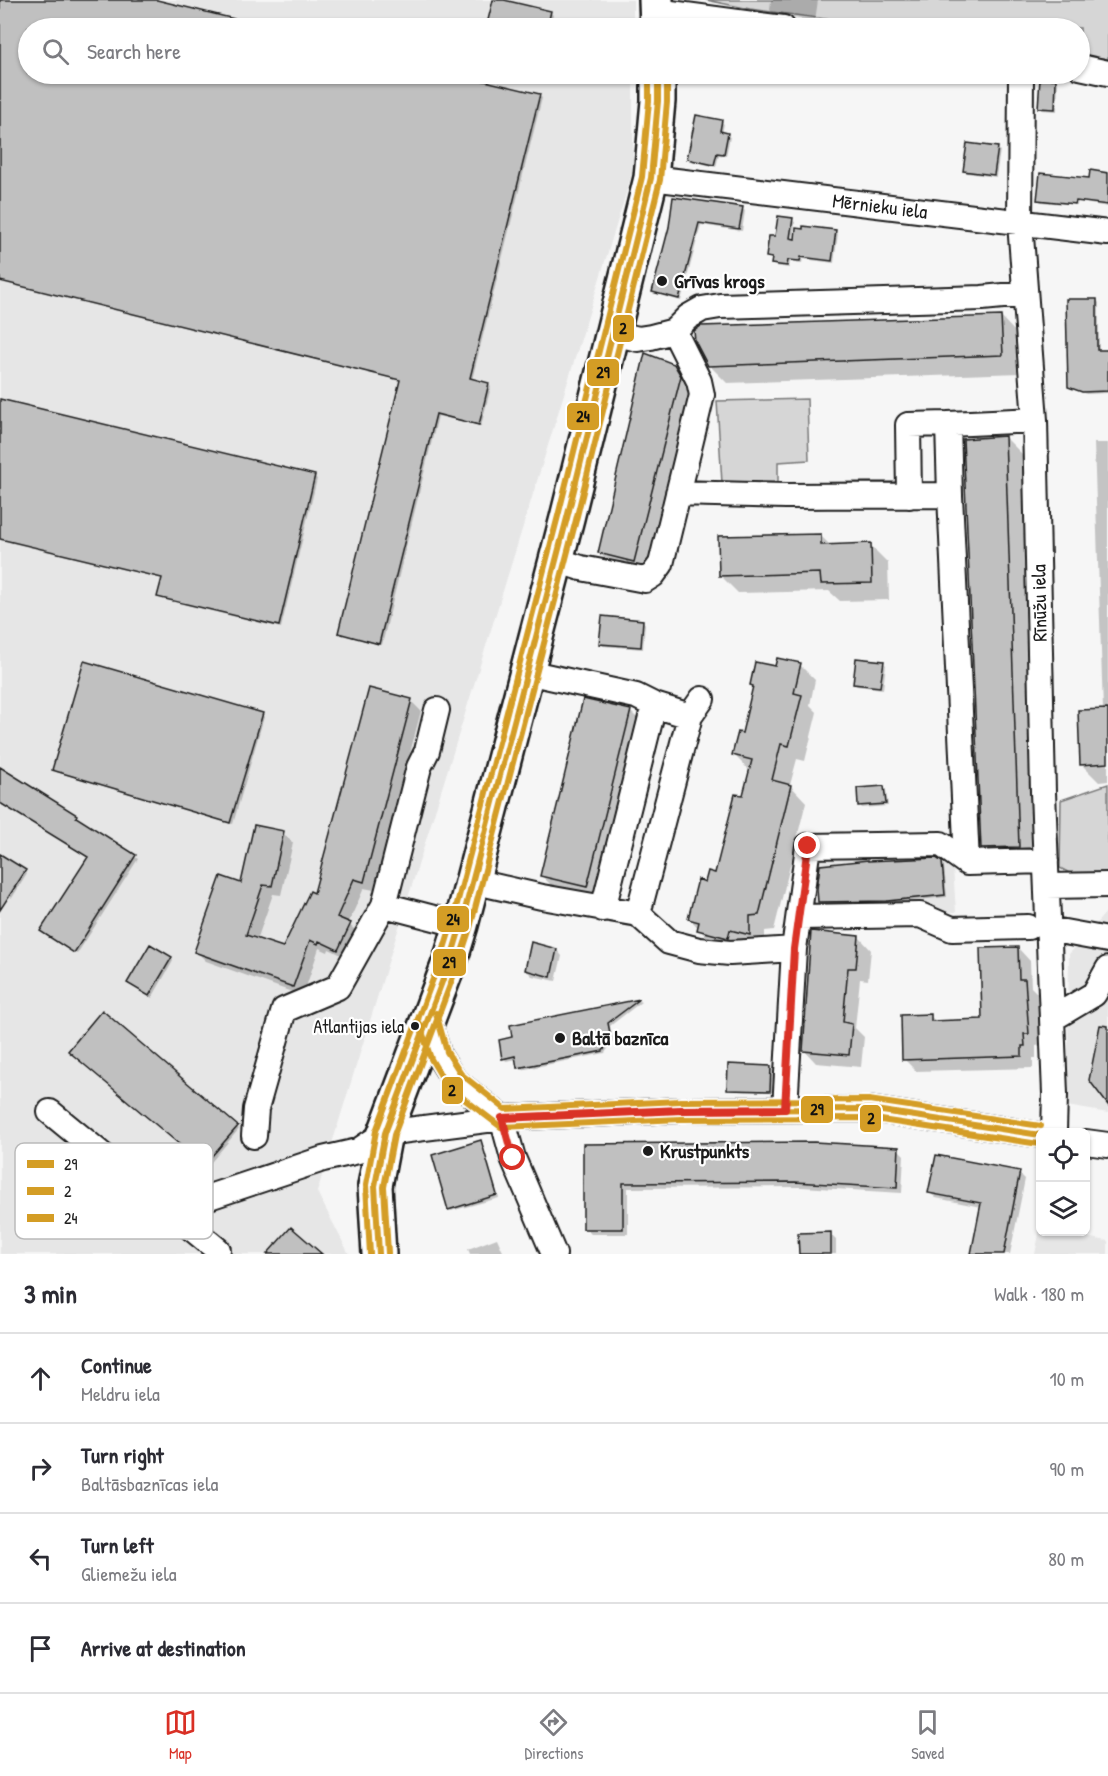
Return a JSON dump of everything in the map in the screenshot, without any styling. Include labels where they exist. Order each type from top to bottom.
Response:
[{"type":"main road","points":[[379,1254],[375,1186],[385,1133],[450,958],[527,672],[614,333],[651,178],[658,84]]},
{"type":"street","points":[[656,13],[698,18]]},
{"type":"street","points":[[1090,69],[1108,73]]},
{"type":"street","name":"Rīnūžu iela","points":[[1021,84],[1020,223],[1035,420],[1047,886],[1038,928],[1052,1018],[1054,1128]]},
{"type":"street","name":"Mērnieku iela","points":[[651,178],[1108,233]]},
{"type":"street","points":[[614,333],[638,339],[674,331],[688,316],[702,309],[720,306],[970,298],[1025,294]]},
{"type":"street","points":[[556,560],[581,568],[645,580],[653,575],[661,564],[702,394],[699,381],[674,331]]},
{"type":"street","points":[[909,496],[908,425],[1035,420]]},
{"type":"street","points":[[948,424],[967,863]]},
{"type":"street","points":[[678,493],[786,496],[950,495]]},
{"type":"street","points":[[527,672],[636,696],[654,705],[696,707],[638,914]]},
{"type":"street","points":[[603,909],[654,705]]},
{"type":"street","points":[[254,1136],[256,1109],[284,1010],[338,987],[384,905],[418,768],[427,751],[437,710]]},
{"type":"street","points":[[785,1109],[794,949],[808,846],[941,844],[967,863],[1046,861]]},
{"type":"street","points":[[472,881],[542,897],[638,914],[669,942],[699,950],[730,953],[794,949]]},
{"type":"street","points":[[1047,886],[1108,885]]},
{"type":"street","points":[[384,905],[460,925]]},
{"type":"street","points":[[800,917],[920,915],[952,929],[1038,928],[1108,940]]},
{"type":"street","points":[[1052,1018],[1095,994],[1108,969]]},
{"type":"street","points":[[427,1016],[439,1056],[454,1080],[502,1118],[513,1158],[554,1254]]},
{"type":"street","points":[[213,1196],[358,1151],[385,1133],[502,1118],[681,1110],[869,1109],[921,1115],[1036,1134]]},
{"type":"street","points":[[50,1112],[88,1143]]},
{"type":"street","points":[[1090,1143],[1108,1145]]},
{"type":"street","points":[[205,1239],[218,1250]]},
{"type":"shaded area","points":[[0,0],[633,0],[633,18],[18,18],[18,84],[633,84],[633,171],[317,1192],[349,1254],[0,1254]]},
{"type":"shaded area","points":[[706,0],[1108,0],[1108,59],[1090,56],[1090,18],[818,18],[750,9]]},
{"type":"shaded area","points":[[807,399],[809,460],[778,462],[778,482],[722,483],[717,401]]},
{"type":"shaded area","points":[[1108,784],[1108,880],[1085,881],[1060,868],[1061,800]]},
{"type":"shaded area","points":[[815,832],[951,838],[956,912],[805,910]]},
{"type":"shaded area","points":[[1108,910],[1108,1113],[1067,1106],[1069,954]]},
{"type":"shaded area","points":[[1039,1236],[1079,1236],[1108,1241],[1108,1254],[1035,1254]]},
{"type":"building","points":[[0,0],[157,0],[231,18],[18,18],[18,84],[498,84],[540,94],[470,378],[489,383],[479,425],[436,414],[379,644],[338,633],[400,380],[0,281]]},
{"type":"building","points":[[493,0],[504,0],[551,11],[549,18],[488,18]]},
{"type":"building","points":[[1040,84],[1056,84],[1055,109],[1038,108]]},
{"type":"building","points":[[696,115],[722,120],[720,131],[728,133],[724,154],[717,153],[714,165],[687,159]]},
{"type":"building","points":[[967,143],[998,147],[994,175],[963,171]]},
{"type":"building","points":[[1090,170],[1108,173],[1108,205],[1037,200],[1040,173],[1089,178]]},
{"type":"building","points":[[673,197],[743,207],[739,229],[699,223],[679,299],[652,292],[669,227]]},
{"type":"building","points":[[778,216],[793,218],[790,238],[795,239],[796,228],[803,229],[803,226],[836,230],[832,261],[801,257],[800,261],[788,260],[787,266],[771,264],[772,258],[766,257],[769,236],[775,236]]},
{"type":"building","points":[[1066,299],[1097,299],[1097,350],[1108,350],[1108,391],[1082,392],[1068,387]]},
{"type":"building","points":[[1001,316],[1003,355],[708,366],[695,341],[694,331],[701,326]]},
{"type":"building","points":[[645,353],[674,364],[681,376],[634,562],[598,553]]},
{"type":"building","points":[[0,399],[315,475],[279,626],[157,597],[162,578],[0,539]]},
{"type":"building","points":[[1005,436],[1019,847],[981,848],[963,439]]},
{"type":"building","points":[[821,534],[821,545],[871,543],[872,583],[821,584],[820,573],[719,576],[718,536]]},
{"type":"building","points":[[602,616],[643,620],[641,647],[599,644]]},
{"type":"building","points":[[777,658],[801,663],[794,693],[802,695],[789,746],[781,744],[772,780],[791,785],[759,915],[750,916],[750,935],[730,930],[728,938],[697,930],[699,922],[688,919],[698,879],[705,882],[708,871],[715,873],[735,794],[743,795],[752,760],[732,755],[738,732],[742,733],[753,686],[750,685],[755,662],[775,666]]},
{"type":"building","points":[[856,658],[884,661],[880,687],[853,684]]},
{"type":"building","points":[[84,661],[263,713],[230,823],[52,770]]},
{"type":"building","points":[[369,688],[412,699],[364,882],[354,879],[337,917],[351,923],[338,950],[319,941],[318,944],[310,940],[293,987],[194,952],[221,876],[241,883],[254,825],[284,831],[272,886],[263,885],[246,935],[283,947],[310,891],[314,893]]},
{"type":"building","points":[[583,699],[631,710],[587,887],[540,876]]},
{"type":"building","points":[[1108,709],[1108,763],[1080,765],[1078,710]]},
{"type":"building","points":[[0,767],[136,855],[74,953],[40,931],[88,857],[0,803]]},
{"type":"building","points":[[884,786],[886,804],[858,806],[857,788]]},
{"type":"building","points":[[0,854],[26,870],[0,910]]},
{"type":"building","points":[[936,858],[942,862],[945,895],[887,901],[818,902],[820,865],[868,860]]},
{"type":"building","points":[[811,931],[859,936],[856,968],[848,968],[843,1022],[852,1024],[849,1055],[803,1051]]},
{"type":"building","points":[[531,942],[557,949],[551,977],[525,970]]},
{"type":"building","points":[[150,944],[172,957],[149,996],[127,983]]},
{"type":"building","points":[[1018,947],[1019,979],[1025,979],[1029,1034],[1024,1034],[1025,1046],[1022,1046],[1022,1056],[902,1060],[901,1015],[931,1014],[931,1021],[982,1019],[980,948]]},
{"type":"building","name":"Baltā baznīca","points":[[640,999],[608,1023],[611,1038],[603,1051],[517,1068],[515,1056],[502,1059],[499,1040],[512,1037],[510,1025]]},
{"type":"building","points":[[102,1010],[238,1126],[213,1155],[213,1143],[178,1143],[68,1051]]},
{"type":"building","points":[[1100,1025],[1108,1026],[1108,1105],[1089,1080]]},
{"type":"building","points":[[728,1064],[771,1066],[770,1091],[727,1090]]},
{"type":"building","points":[[481,1140],[497,1195],[448,1210],[432,1155]]},
{"type":"building","points":[[814,1142],[899,1147],[897,1188],[795,1182],[623,1183],[623,1229],[583,1229],[583,1144]]},
{"type":"building","points":[[936,1155],[1020,1171],[1004,1254],[971,1254],[981,1203],[928,1193]]},
{"type":"building","points":[[291,1227],[322,1254],[267,1254]]},
{"type":"building","points":[[831,1232],[831,1254],[799,1254],[798,1233]]},
{"type":"transit line","name":"24","points":[[370,1254],[366,1185],[376,1131],[452,923],[558,516],[642,177],[649,84]]},
{"type":"transit line","name":"29","points":[[379,1254],[375,1186],[385,1133],[451,958],[461,925],[567,518],[651,178],[658,84]]},
{"type":"transit line","name":"2","points":[[388,1253],[384,1187],[394,1135],[470,928],[576,520],[660,180],[667,84]]},
{"type":"transit line","name":"24","points":[[436,1013],[447,1052],[461,1074],[505,1109],[681,1101],[869,1100],[1041,1126]]},
{"type":"transit line","name":"2","points":[[418,1019],[431,1059],[447,1086],[501,1127],[681,1119],[868,1118],[1036,1144]]},
{"type":"transit line","name":"29","points":[[502,1118],[681,1110],[869,1109],[1036,1134]]},
{"type":"place","name":"Grīvas krogs","points":[[662,281]]},
{"type":"place","name":"Atlantijas iela","points":[[415,1026]]},
{"type":"place","name":"Baltā baznīca","points":[[560,1038]]},
{"type":"place","name":"Krustpunkts","points":[[648,1151]]},
{"type":"route","points":[[513,1158],[502,1118],[681,1110],[785,1109],[794,949],[808,846]]}]
